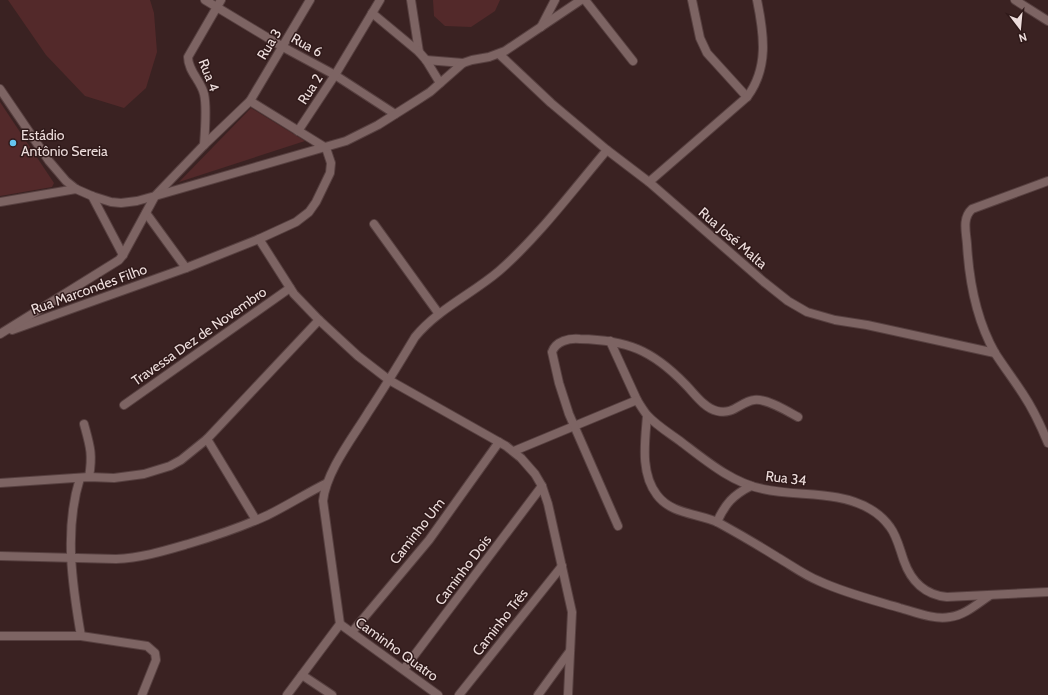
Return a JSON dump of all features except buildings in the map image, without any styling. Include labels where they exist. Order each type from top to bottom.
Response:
[{"type":"street","name":"Rua 6","points":[[205,0],[219,3],[283,47],[335,75],[395,114]]},
{"type":"street","name":"Rua 3","points":[[155,196],[204,145],[250,101],[310,0]]},
{"type":"street","name":"Rua 2","points":[[298,131],[335,75],[380,0]]},
{"type":"street","points":[[411,0],[420,52]]},
{"type":"street","points":[[540,28],[555,0]]},
{"type":"street","points":[[426,60],[463,63],[499,54],[514,46],[581,0]]},
{"type":"street","points":[[585,0],[633,61]]},
{"type":"street","points":[[692,0],[700,38],[707,53],[747,97]]},
{"type":"street","points":[[649,182],[747,97],[755,86],[764,53],[761,18],[757,0]]},
{"type":"street","points":[[1014,0],[1048,21]]},
{"type":"street","name":"Rua 4","points":[[204,145],[205,96],[189,64],[188,57],[219,3]]},
{"type":"street","points":[[372,13],[420,52],[440,83]]},
{"type":"street","name":"Rua José Malta","points":[[499,54],[551,103],[607,150],[649,182],[788,301],[807,312],[835,320],[867,325],[995,353]]},
{"type":"street","points":[[0,89],[58,172],[76,189],[111,202],[121,203],[133,202],[326,148],[356,136],[378,125],[425,95],[463,63]]},
{"type":"street","points":[[250,101],[326,148]]},
{"type":"street","name":"Rua Marcondes Filho","points":[[0,334],[186,268],[259,239],[296,222],[309,212],[316,202],[331,170],[331,163],[326,148]]},
{"type":"street","points":[[287,695],[340,624],[323,501],[324,491],[338,460],[415,337],[439,314],[483,284],[512,258],[534,236],[607,150]]},
{"type":"street","points":[[1048,181],[972,210],[968,213],[965,226],[968,260],[974,293],[987,335],[995,353],[1024,395],[1048,443]]},
{"type":"street","points":[[0,202],[76,189]]},
{"type":"street","points":[[92,196],[123,255]]},
{"type":"street","points":[[123,255],[155,196]]},
{"type":"street","points":[[146,213],[186,268]]},
{"type":"street","points":[[374,224],[439,314]]},
{"type":"street","points":[[259,239],[290,288],[319,320],[358,356],[389,380],[514,451],[529,466],[542,486],[548,504],[572,612],[568,695]]},
{"type":"street","name":"Rua Marcondes Filho","points":[[0,334],[115,262],[123,255]]},
{"type":"street","name":"Travessa Dez de Novembro","points":[[124,405],[290,288]]},
{"type":"street","points":[[0,483],[89,477],[114,478],[144,474],[161,469],[181,460],[207,439],[319,320]]},
{"type":"street","points":[[618,526],[574,426],[559,383],[552,352],[562,341],[576,339],[610,341],[632,346],[649,353],[678,377],[710,409],[725,412],[732,411],[746,402],[762,400],[798,417]]},
{"type":"street","name":"Rua 34","points":[[610,341],[637,400],[647,416],[663,429],[706,461],[734,478],[751,486],[775,491],[848,500],[879,515],[891,527],[908,570],[914,580],[926,590],[936,595],[947,597],[1048,592]]},
{"type":"street","points":[[514,451],[637,400]]},
{"type":"street","points":[[647,416],[645,449],[647,477],[661,500],[680,511],[717,522],[750,540],[801,573],[819,582],[920,614],[942,618],[959,615],[991,594]]},
{"type":"street","points":[[84,424],[92,453],[89,477]]},
{"type":"street","points":[[207,439],[256,520]]},
{"type":"street","name":"Caminho Um","points":[[352,632],[429,540],[499,442]]},
{"type":"street","points":[[80,478],[73,504],[70,535],[74,589],[81,636]]},
{"type":"street","points":[[0,556],[116,559],[148,555],[216,536],[256,520],[327,483]]},
{"type":"street","name":"Caminho Dois","points":[[404,669],[542,486]]},
{"type":"street","points":[[717,522],[722,510],[730,500],[751,486]]},
{"type":"street","name":"Caminho Três","points":[[459,695],[562,566]]},
{"type":"street","name":"Caminho Quatro","points":[[340,624],[438,695]]},
{"type":"street","points":[[0,636],[81,636],[142,644],[151,649],[156,656],[155,664],[142,695]]},
{"type":"street","points":[[538,695],[570,651]]},
{"type":"street","points":[[302,675],[332,695]]},
{"type":"shaded area","points":[[8,0],[150,0],[154,13],[157,52],[146,88],[124,108],[85,96],[46,55]]},
{"type":"shaded area","points":[[433,0],[500,0],[495,11],[471,27],[445,26],[434,16]]},
{"type":"shaded area","name":"Estádio Antônio Sereia","points":[[0,102],[54,183],[52,187],[0,196]]},
{"type":"shaded area","points":[[251,108],[305,141],[179,182]]},
{"type":"place","name":"Estádio Antônio Sereia","points":[[13,143]]}]
